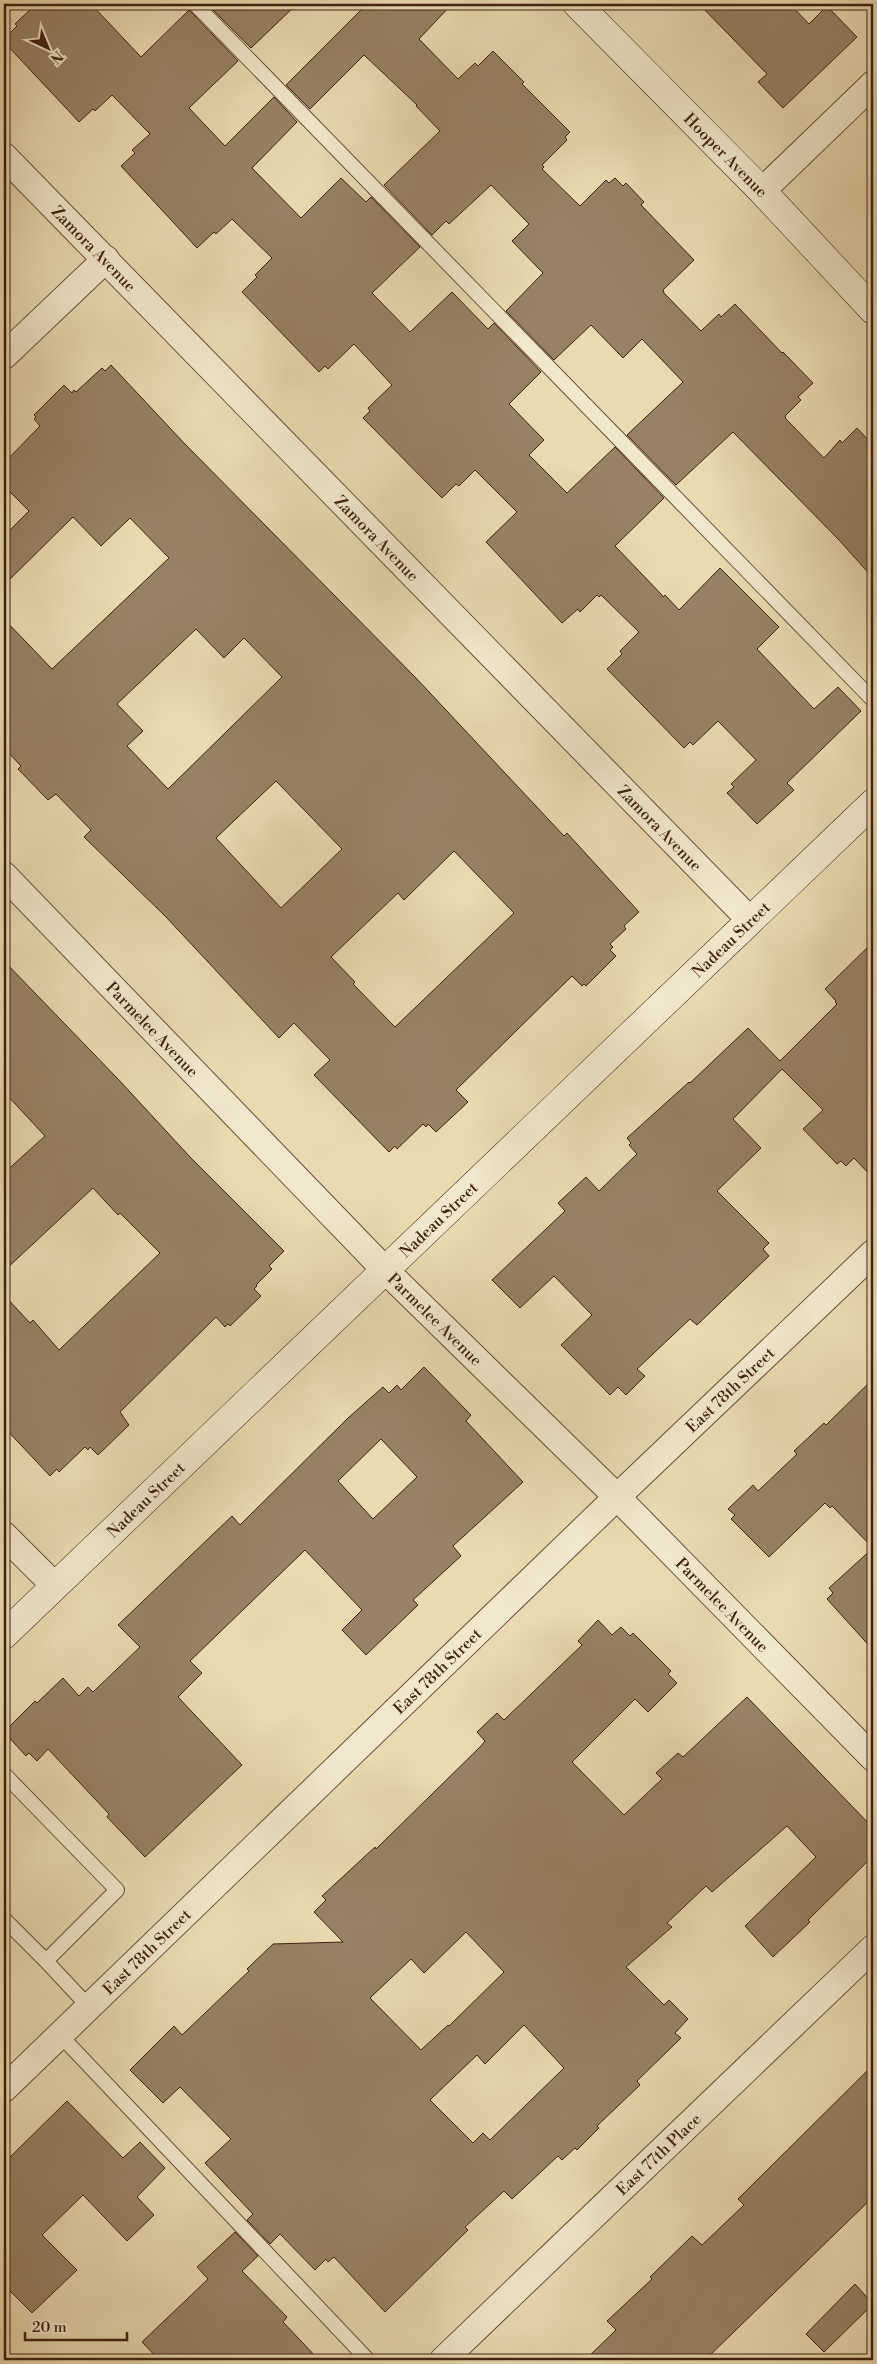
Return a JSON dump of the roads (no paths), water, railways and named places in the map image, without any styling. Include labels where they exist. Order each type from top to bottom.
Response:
[{"type":"main road","name":"Hooper Avenue","points":[[577,4],[762,191],[873,310]]},
{"type":"main road","name":"Nadeau Street","points":[[4,1635],[873,803]]},
{"type":"street","points":[[762,191],[873,84]]},
{"type":"street","name":"Zamora Avenue","points":[[4,156],[750,920]]},
{"type":"street","points":[[4,356],[106,259]]},
{"type":"street","name":"Parmelee Avenue","points":[[4,874],[386,1271],[617,1497],[873,1758]]},
{"type":"street","name":"East 78th Street","points":[[4,2089],[617,1497],[873,1253]]},
{"type":"street","points":[[4,1536],[55,1586]]},
{"type":"street","name":"East 77th Place","points":[[444,2360],[873,1948]]},
{"type":"lane","points":[[195,4],[873,700]]},
{"type":"lane","points":[[4,1774],[117,1890],[46,1961]]},
{"type":"lane","points":[[4,1919],[89,2007]]},
{"type":"lane","points":[[60,2035],[368,2360]]}]
